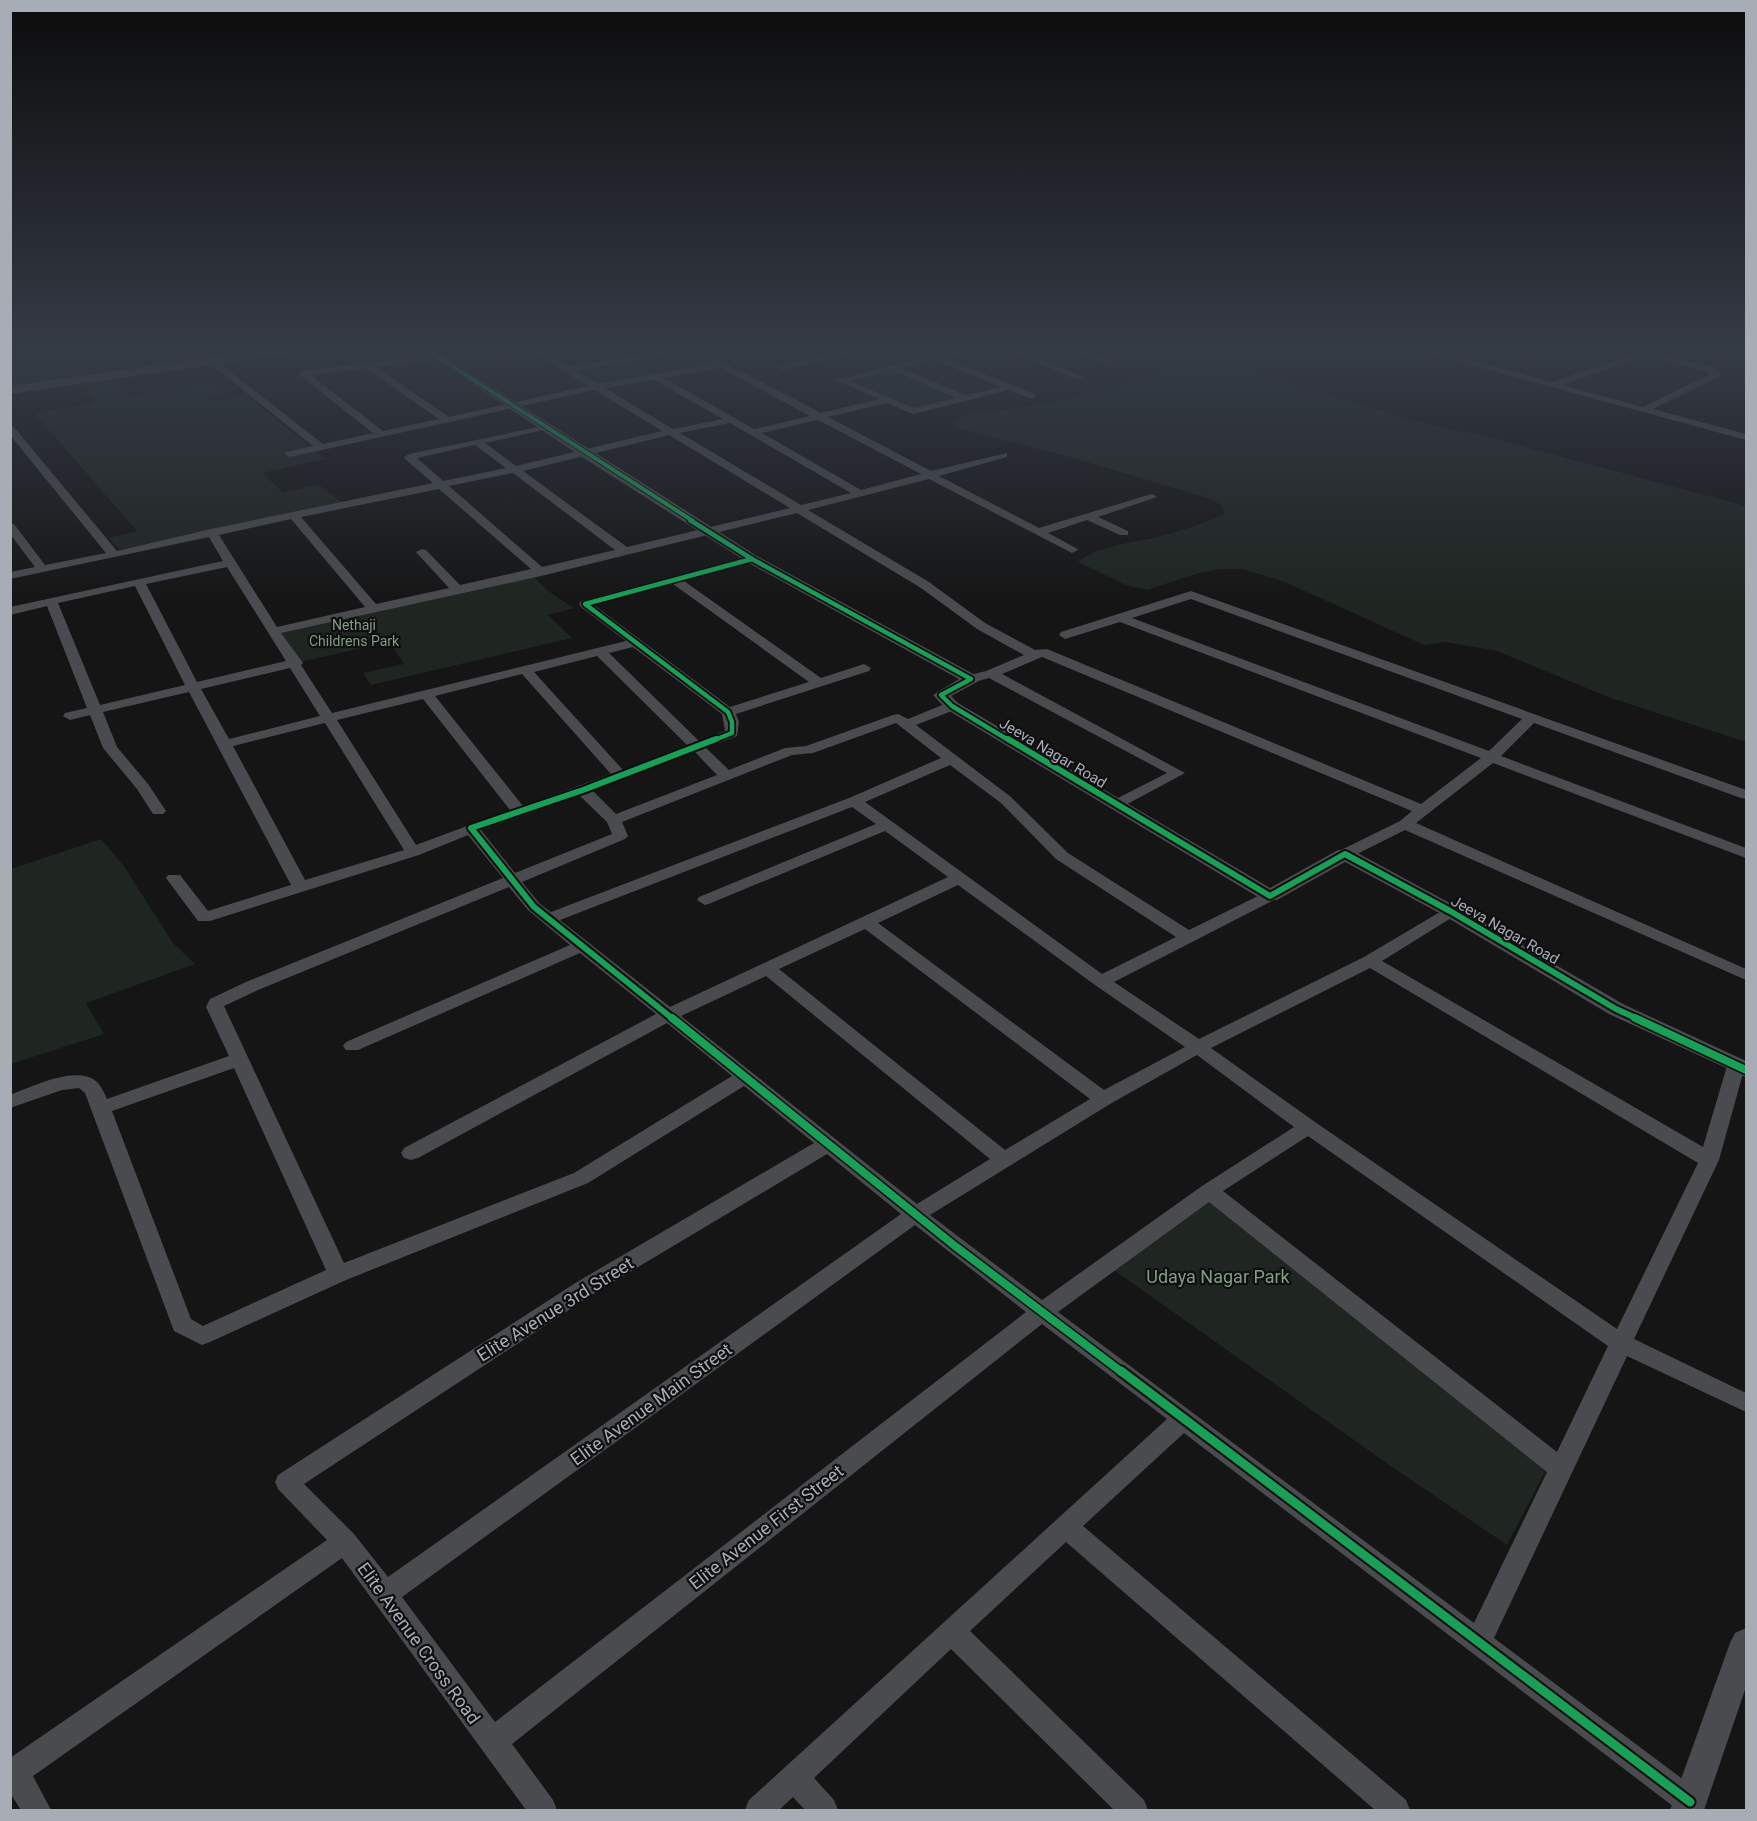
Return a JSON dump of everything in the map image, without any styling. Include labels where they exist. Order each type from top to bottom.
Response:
[{"type":"street","points":[[14,433],[114,555]]},
{"type":"street","points":[[303,433],[321,447]]},
{"type":"street","points":[[290,454],[386,433]]},
{"type":"street","points":[[517,433],[409,457],[541,572]]},
{"type":"street","points":[[553,433],[752,558],[971,680]]},
{"type":"street","points":[[10,576],[514,470],[666,433]]},
{"type":"street","points":[[672,433],[925,585],[981,626],[1034,655]]},
{"type":"street","points":[[756,433],[861,494]]},
{"type":"street","points":[[850,433],[1072,550]]},
{"type":"street","points":[[1731,433],[1746,437]]},
{"type":"street","points":[[477,442],[624,552]]},
{"type":"street","points":[[274,631],[541,572],[800,510],[1004,455]]},
{"type":"street","points":[[1038,532],[1152,498]]},
{"type":"street","points":[[294,515],[373,608]]},
{"type":"street","points":[[1089,517],[1124,533]]},
{"type":"street","points":[[10,526],[42,569]]},
{"type":"street","points":[[211,532],[296,663],[329,720],[413,852]]},
{"type":"street","points":[[422,552],[458,590]]},
{"type":"street","points":[[174,878],[204,917],[413,852],[471,828],[583,790],[732,733],[732,722],[728,712],[585,604],[676,581],[752,558]]},
{"type":"street","points":[[10,610],[231,563]]},
{"type":"street","points":[[676,581],[819,683]]},
{"type":"street","points":[[139,582],[300,887]]},
{"type":"street","points":[[1065,635],[1191,595],[1746,795]]},
{"type":"street","points":[[51,601],[110,748],[143,787],[158,811]]},
{"type":"street","points":[[1119,617],[1746,853]]},
{"type":"street","points":[[225,744],[636,642]]},
{"type":"street","points":[[601,652],[727,776]]},
{"type":"street","points":[[906,724],[951,706],[941,695],[971,680],[991,675],[1042,652],[1422,810]]},
{"type":"street","points":[[70,716],[296,663]]},
{"type":"street","points":[[728,712],[864,668]]},
{"type":"street","points":[[526,671],[620,775]]},
{"type":"street","points":[[991,675],[1178,773],[1115,805]]},
{"type":"street","points":[[428,695],[519,811]]},
{"type":"street","name":"Jeeva Nagar Road","points":[[951,706],[1270,896]]},
{"type":"street","points":[[1101,981],[1270,896],[1405,824],[1491,757],[1532,717]]},
{"type":"street","points":[[614,820],[790,752],[808,750],[898,718],[1006,800],[1062,856],[1188,937]]},
{"type":"street","points":[[548,919],[854,801],[951,759]]},
{"type":"street","points":[[338,1274],[215,1007],[222,999],[620,836],[614,820],[583,790]]},
{"type":"street","points":[[854,801],[1101,981],[1621,1343],[1746,1403]]},
{"type":"street","points":[[1405,824],[1746,975]]},
{"type":"street","points":[[705,900],[887,825]]},
{"type":"street","points":[[471,828],[534,907],[955,1246],[1478,1642],[1689,1806],[1746,1643]]},
{"type":"street","name":"Jeeva Nagar Road","points":[[1345,854],[1450,911],[1616,1009],[1741,1068]]},
{"type":"street","points":[[411,1153],[668,1015],[959,878]]},
{"type":"street","name":"Elite Avenue Main Street","points":[[385,1594],[916,1214],[1102,1099],[1198,1047],[1370,961],[1450,911]]},
{"type":"street","points":[[866,922],[1102,1099]]},
{"type":"street","points":[[352,1046],[582,946]]},
{"type":"street","points":[[1370,961],[1709,1160]]},
{"type":"street","points":[[767,968],[1003,1160]]},
{"type":"street","points":[[101,1108],[240,1059]]},
{"type":"street","points":[[1478,1642],[1709,1160],[1741,1068]]},
{"type":"street","points":[[10,1102],[68,1082],[80,1080],[89,1084],[101,1108],[182,1325],[202,1336],[338,1274],[581,1178],[745,1077]]},
{"type":"street","name":"Elite Avenue First Street","points":[[492,1742],[1041,1312],[1209,1191],[1308,1127]]},
{"type":"street","name":"Elite Avenue 3rd Street","points":[[286,1482],[585,1288],[828,1144]]},
{"type":"street","points":[[1209,1191],[1562,1469]]},
{"type":"street","points":[[759,1810],[1184,1418]]},
{"type":"street","name":"Elite Avenue Cross Road","points":[[286,1482],[345,1542],[543,1810]]},
{"type":"street","points":[[1065,1526],[1396,1810]]},
{"type":"street","points":[[36,1810],[12,1774],[345,1542]]},
{"type":"street","points":[[951,1631],[1134,1810]]},
{"type":"street","points":[[795,1778],[824,1810]]},
{"type":"green space","points":[[51,433],[293,433],[325,459],[262,473],[283,492],[319,485],[343,503],[119,550],[109,538],[137,531]]},
{"type":"green space","points":[[976,433],[1469,433],[1746,506],[1746,742],[1611,698],[1497,651],[1446,642],[1424,645],[1285,582],[1243,569],[1220,569],[1199,573],[1147,590],[1126,585],[1078,562],[1097,551],[1162,536],[1209,521],[1224,514],[1222,506],[1211,499],[1070,457]]},
{"type":"green space","name":"Nethaji Childrens Park","points":[[533,576],[548,591],[574,608],[548,615],[572,638],[371,685],[363,673],[404,664],[389,642],[300,662],[280,633]]},
{"type":"green space","points":[[101,839],[123,865],[173,943],[195,964],[86,1003],[104,1034],[11,1064],[11,869]]},
{"type":"green space","name":"Udaya Nagar Park","points":[[1209,1201],[1548,1466],[1507,1545],[1395,1469],[1114,1270]]},
{"type":"cycle path","points":[[554,433],[752,559],[971,679],[941,695],[952,706],[1270,896],[1345,854],[1450,911],[1616,1009],[1746,1070]]},
{"type":"cycle path","points":[[752,559],[585,604],[728,712],[732,722],[732,733],[583,790],[471,828],[534,907],[955,1246],[1690,1802]]}]
